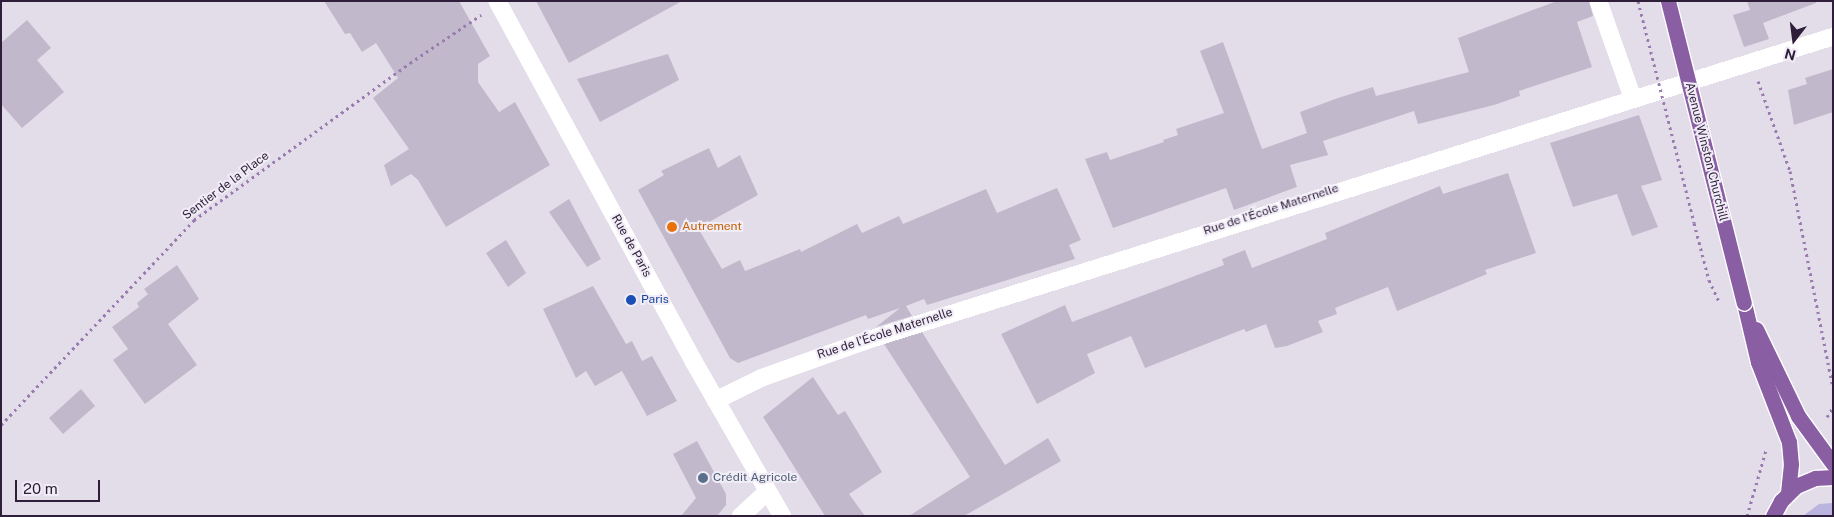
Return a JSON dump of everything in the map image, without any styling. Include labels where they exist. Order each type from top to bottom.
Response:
[{"type":"main road","name":"Avenue Winston Churchill","points":[[1668,1],[1762,374],[1789,442],[1791,464],[1788,493]]},
{"type":"main road","name":"Avenue Winston Churchill","points":[[1744,304],[1798,416],[1833,464]]},
{"type":"main road","points":[[1773,516],[1788,493],[1805,482],[1833,477]]},
{"type":"street","points":[[1598,1],[1632,97]]},
{"type":"street","name":"Rue de Paris","points":[[498,2],[714,400],[766,492],[782,516]]},
{"type":"street","name":"Rue de l'École Maternelle","points":[[714,400],[762,377],[832,351],[1632,97],[1833,36]]},
{"type":"street","points":[[740,516],[766,492]]},
{"type":"path","points":[[1638,1],[1709,280]]},
{"type":"path","name":"Sentier de la Place","points":[[1,425],[194,220],[410,63],[498,2]]},
{"type":"path","points":[[1750,62],[1790,171],[1833,388]]},
{"type":"path","points":[[1823,424],[1833,407]]},
{"type":"path","points":[[1748,516],[1767,441]]},
{"type":"shaded area","points":[[1833,503],[1833,516],[1803,516],[1819,504]]},
{"type":"building","points":[[324,1],[459,1],[490,56],[478,64],[478,82],[499,112],[515,102],[550,165],[446,227],[418,180],[411,174],[391,186],[384,165],[409,149],[373,98],[398,78],[376,43],[362,52],[350,33],[345,34]]},
{"type":"building","points":[[536,1],[682,1],[569,63]]},
{"type":"building","points":[[1557,1],[1589,1],[1593,16],[1577,22],[1592,67],[1519,91],[1520,96],[1494,105],[1418,124],[1414,111],[1323,141],[1328,155],[1290,165],[1297,187],[1234,210],[1226,188],[1113,228],[1085,159],[1107,152],[1110,160],[1164,142],[1163,140],[1178,135],[1176,129],[1224,113],[1200,51],[1223,42],[1262,149],[1307,133],[1300,112],[1373,87],[1376,96],[1469,72],[1458,38]]},
{"type":"building","points":[[1747,1],[1816,1],[1816,3],[1763,23],[1769,39],[1744,47],[1733,15],[1750,10]]},
{"type":"building","points":[[27,20],[51,48],[37,60],[64,92],[22,128],[1,104],[1,43]]},
{"type":"building","points":[[668,54],[679,80],[600,122],[577,79]]},
{"type":"building","points":[[1833,69],[1833,112],[1794,125],[1788,90],[1807,84],[1805,78]]},
{"type":"building","points":[[1639,115],[1662,180],[1641,186],[1658,227],[1632,236],[1617,194],[1573,207],[1550,143]]},
{"type":"building","points":[[709,148],[718,168],[740,155],[758,195],[698,228],[722,269],[740,260],[745,271],[800,249],[801,252],[857,224],[862,233],[899,216],[903,224],[986,189],[997,213],[1057,188],[1081,240],[1069,245],[1075,259],[927,305],[924,299],[906,306],[912,316],[876,327],[900,308],[868,319],[866,315],[738,363],[730,358],[638,190],[664,175],[661,171]]},
{"type":"building","points":[[1508,173],[1536,253],[1485,270],[1487,274],[1397,311],[1388,287],[1335,308],[1337,314],[1318,321],[1323,332],[1287,346],[1275,348],[1266,324],[1246,332],[1244,329],[1145,368],[1131,336],[1087,354],[1095,373],[1037,404],[1001,334],[1065,305],[1072,322],[1224,265],[1222,259],[1245,250],[1252,268],[1327,239],[1325,233],[1440,186],[1443,194]]},
{"type":"building","points":[[569,199],[601,259],[587,267],[549,212]]},
{"type":"building","points":[[506,240],[526,273],[508,287],[486,253]]},
{"type":"building","points":[[177,265],[199,299],[168,324],[197,365],[145,404],[113,360],[128,349],[112,327],[139,307],[137,303],[148,294],[144,289]]},
{"type":"building","points":[[593,286],[626,344],[632,341],[642,361],[652,356],[677,401],[647,416],[622,371],[595,386],[586,371],[576,378],[543,309]]},
{"type":"building","points":[[922,332],[1005,465],[1048,438],[1061,461],[964,516],[909,516],[970,477],[884,344]]},
{"type":"building","points":[[813,377],[838,415],[845,411],[882,472],[849,494],[865,516],[825,516],[763,417]]},
{"type":"building","points":[[81,389],[95,406],[63,434],[49,418]]},
{"type":"building","points":[[697,441],[726,494],[726,505],[717,516],[681,516],[696,498],[673,454]]},
{"type":"place","name":"Autrement","points":[[672,227]]},
{"type":"place","name":"Paris","points":[[631,300]]},
{"type":"place","name":"Crédit Agricole","points":[[703,478]]}]
